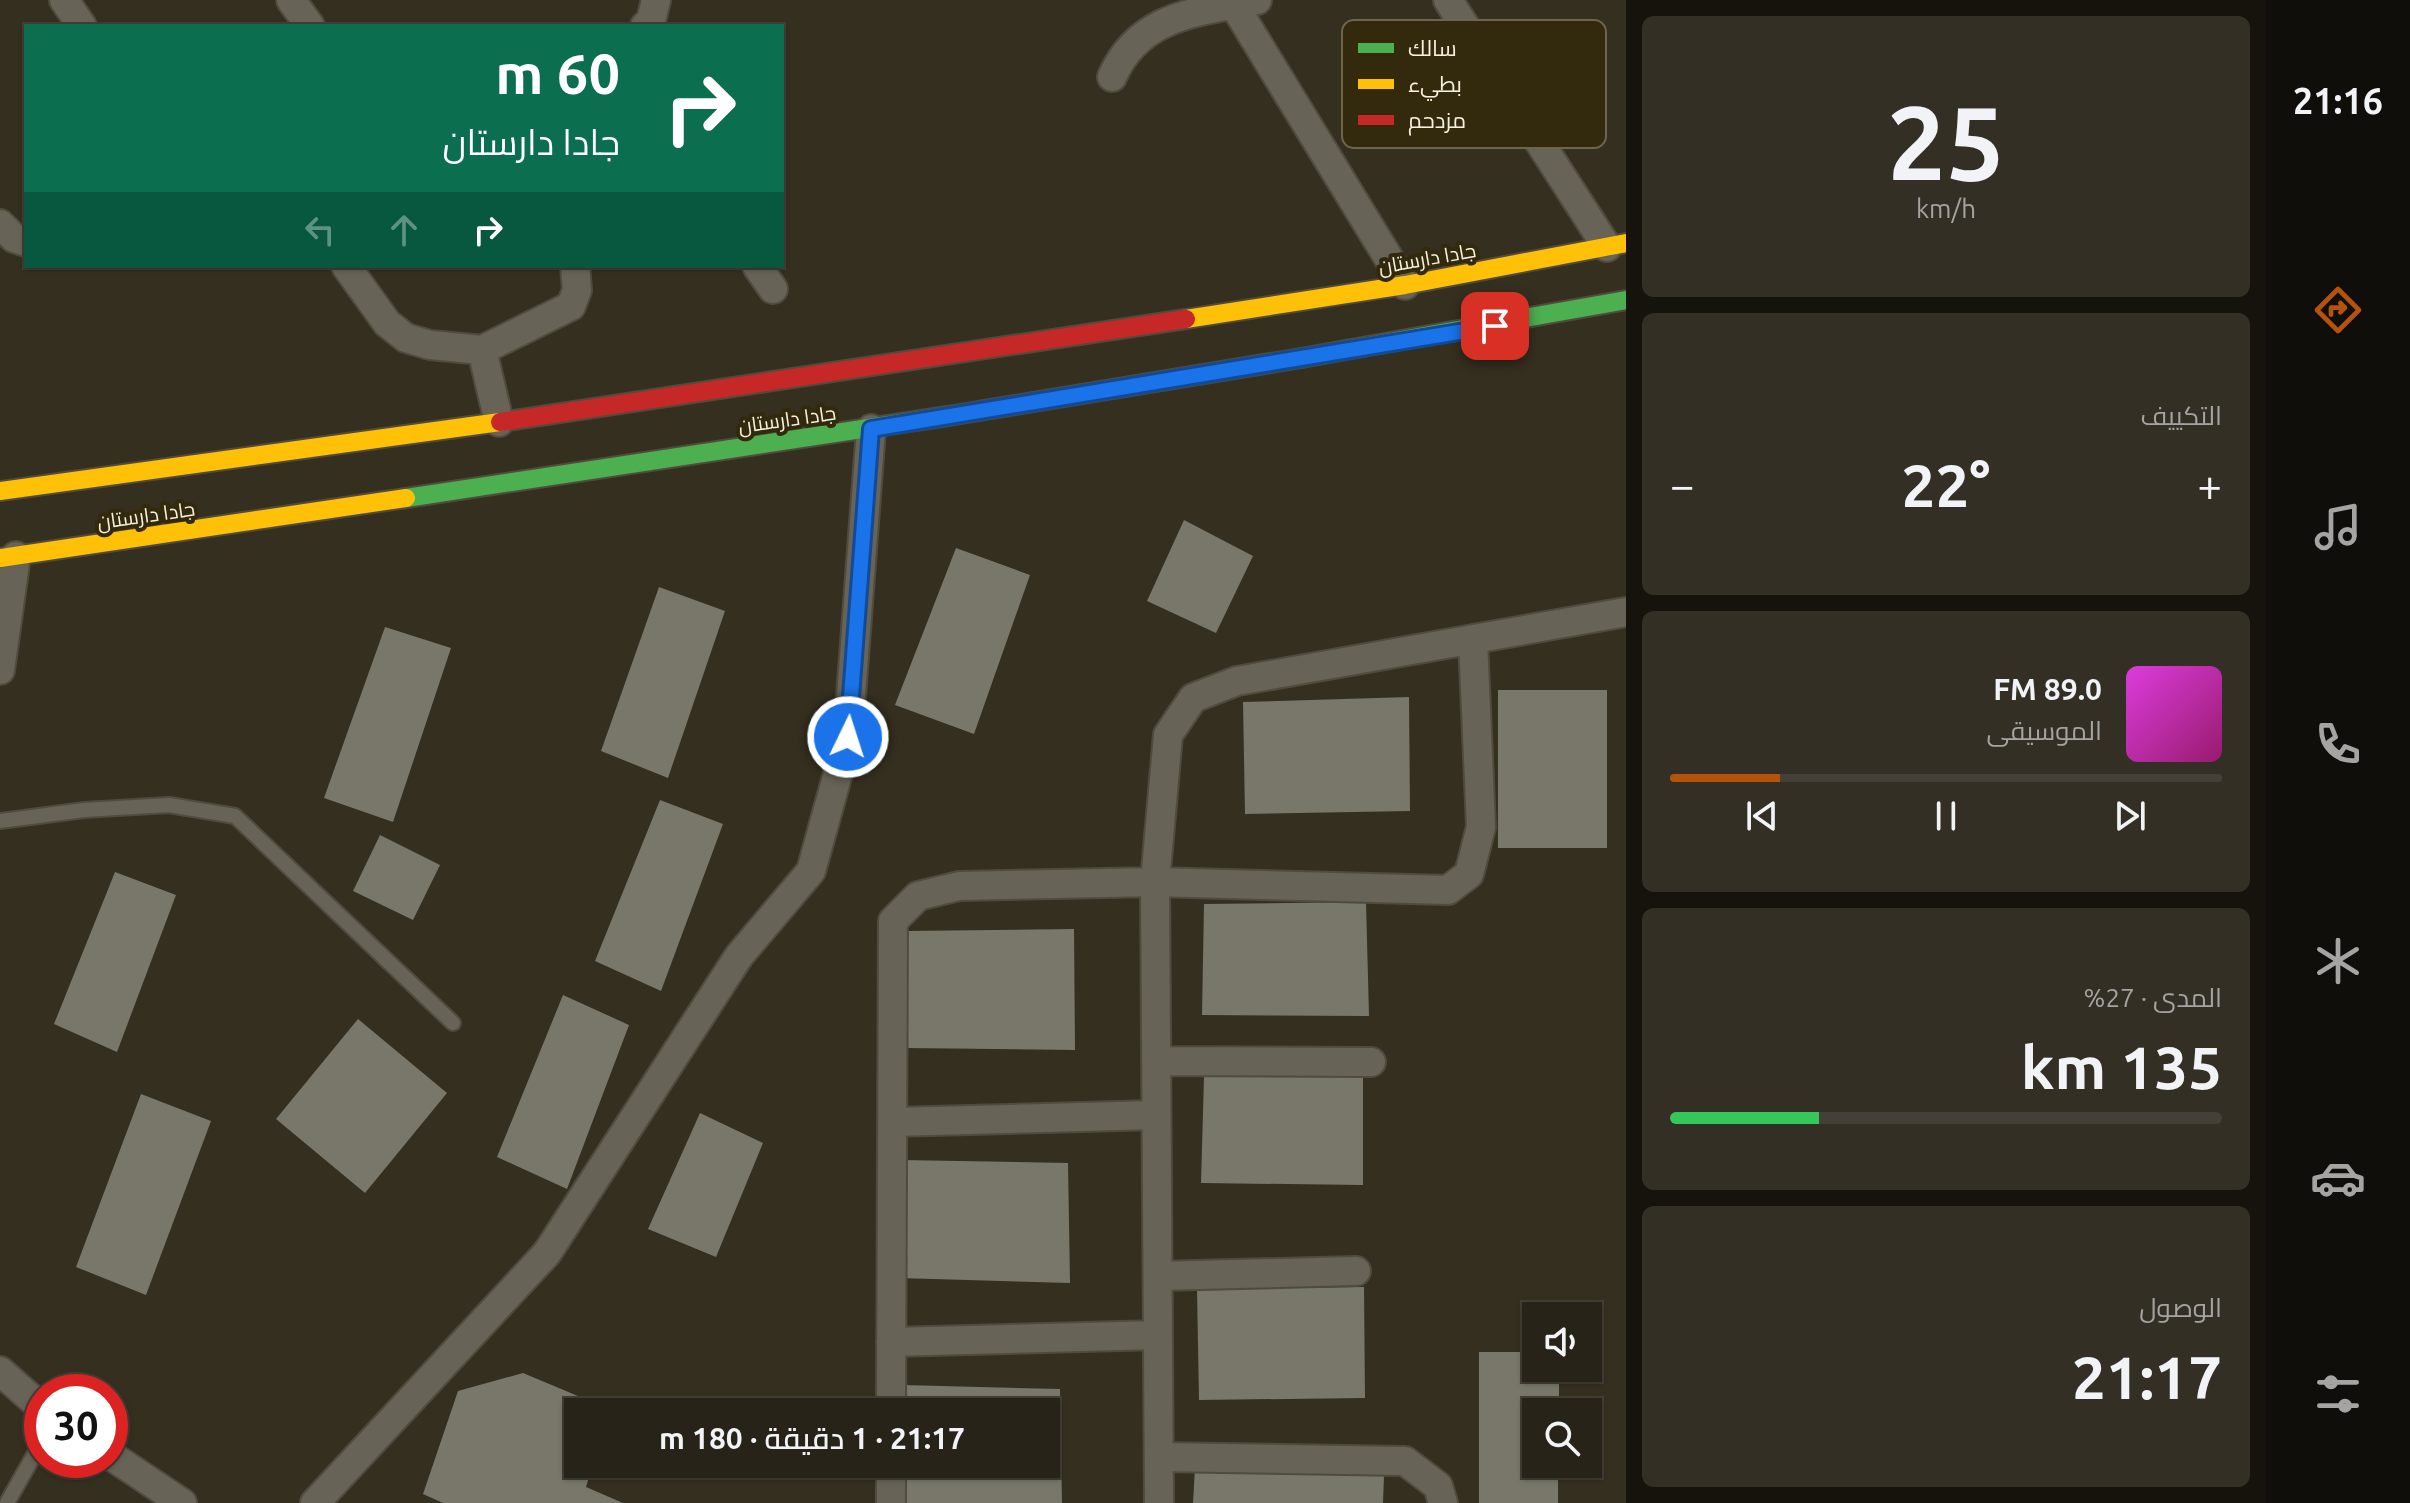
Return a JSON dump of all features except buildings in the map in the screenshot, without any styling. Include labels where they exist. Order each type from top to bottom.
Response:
[{"type":"main road","name":"جادا دارستان","points":[[0,491],[1183,326],[1616,245]]},
{"type":"main road","name":"جادا دارستان","points":[[8,557],[871,429],[1188,369],[1495,326],[1626,300]]},
{"type":"street","points":[[64,0],[81,24]]},
{"type":"street","points":[[291,0],[309,24]]},
{"type":"street","points":[[647,24],[656,0]]},
{"type":"street","points":[[1448,0],[1462,20]]},
{"type":"street","points":[[1112,77],[1122,54],[1143,33],[1178,17],[1245,2],[1405,285]]},
{"type":"street","points":[[1549,148],[1616,245]]},
{"type":"street","points":[[0,224],[14,238],[24,241]]},
{"type":"street","points":[[347,268],[387,323],[406,338],[455,349],[482,350],[571,306],[577,290],[575,268]]},
{"type":"street","points":[[482,350],[499,422]]},
{"type":"street","points":[[315,1503],[547,1253],[739,956],[811,871],[848,737],[871,429]]},
{"type":"street","points":[[0,670],[8,557]]},
{"type":"street","points":[[1159,1503],[1155,882],[1168,735],[1193,698],[1237,681],[1626,612]]},
{"type":"street","points":[[891,1398],[893,921],[918,896],[959,886],[1155,882],[1448,890],[1469,874],[1481,827],[1473,640]]},
{"type":"street","points":[[1156,1061],[1371,1062]]},
{"type":"street","points":[[892,1122],[1156,1115]]},
{"type":"street","points":[[1158,1276],[1356,1271]]},
{"type":"street","points":[[891,1342],[1158,1335]]},
{"type":"street","points":[[0,1371],[24,1392]]},
{"type":"street","points":[[1159,1457],[1405,1461],[1438,1486],[1443,1503]]},
{"type":"street","points":[[128,1467],[182,1503]]},
{"type":"street","points":[[891,1478],[891,1503]]},
{"type":"lane","points":[[0,821],[84,810],[169,805],[235,816],[453,1023]]},
{"type":"lane","points":[[7,1503],[24,1473]]},
{"type":"traffic: fast","points":[[1301,358],[1626,300]]},
{"type":"traffic: fast","points":[[406,498],[948,416]]},
{"type":"traffic: slow","points":[[1186,319],[1405,285],[1626,243]]},
{"type":"traffic: slow","points":[[0,491],[500,422]]},
{"type":"traffic: slow","points":[[0,558],[406,498]]},
{"type":"traffic: jam","points":[[500,422],[1186,319]]},
{"type":"traffic: jam","points":[[948,416],[1301,358]]},
{"type":"route","points":[[848,737],[871,429],[1495,326]]}]
